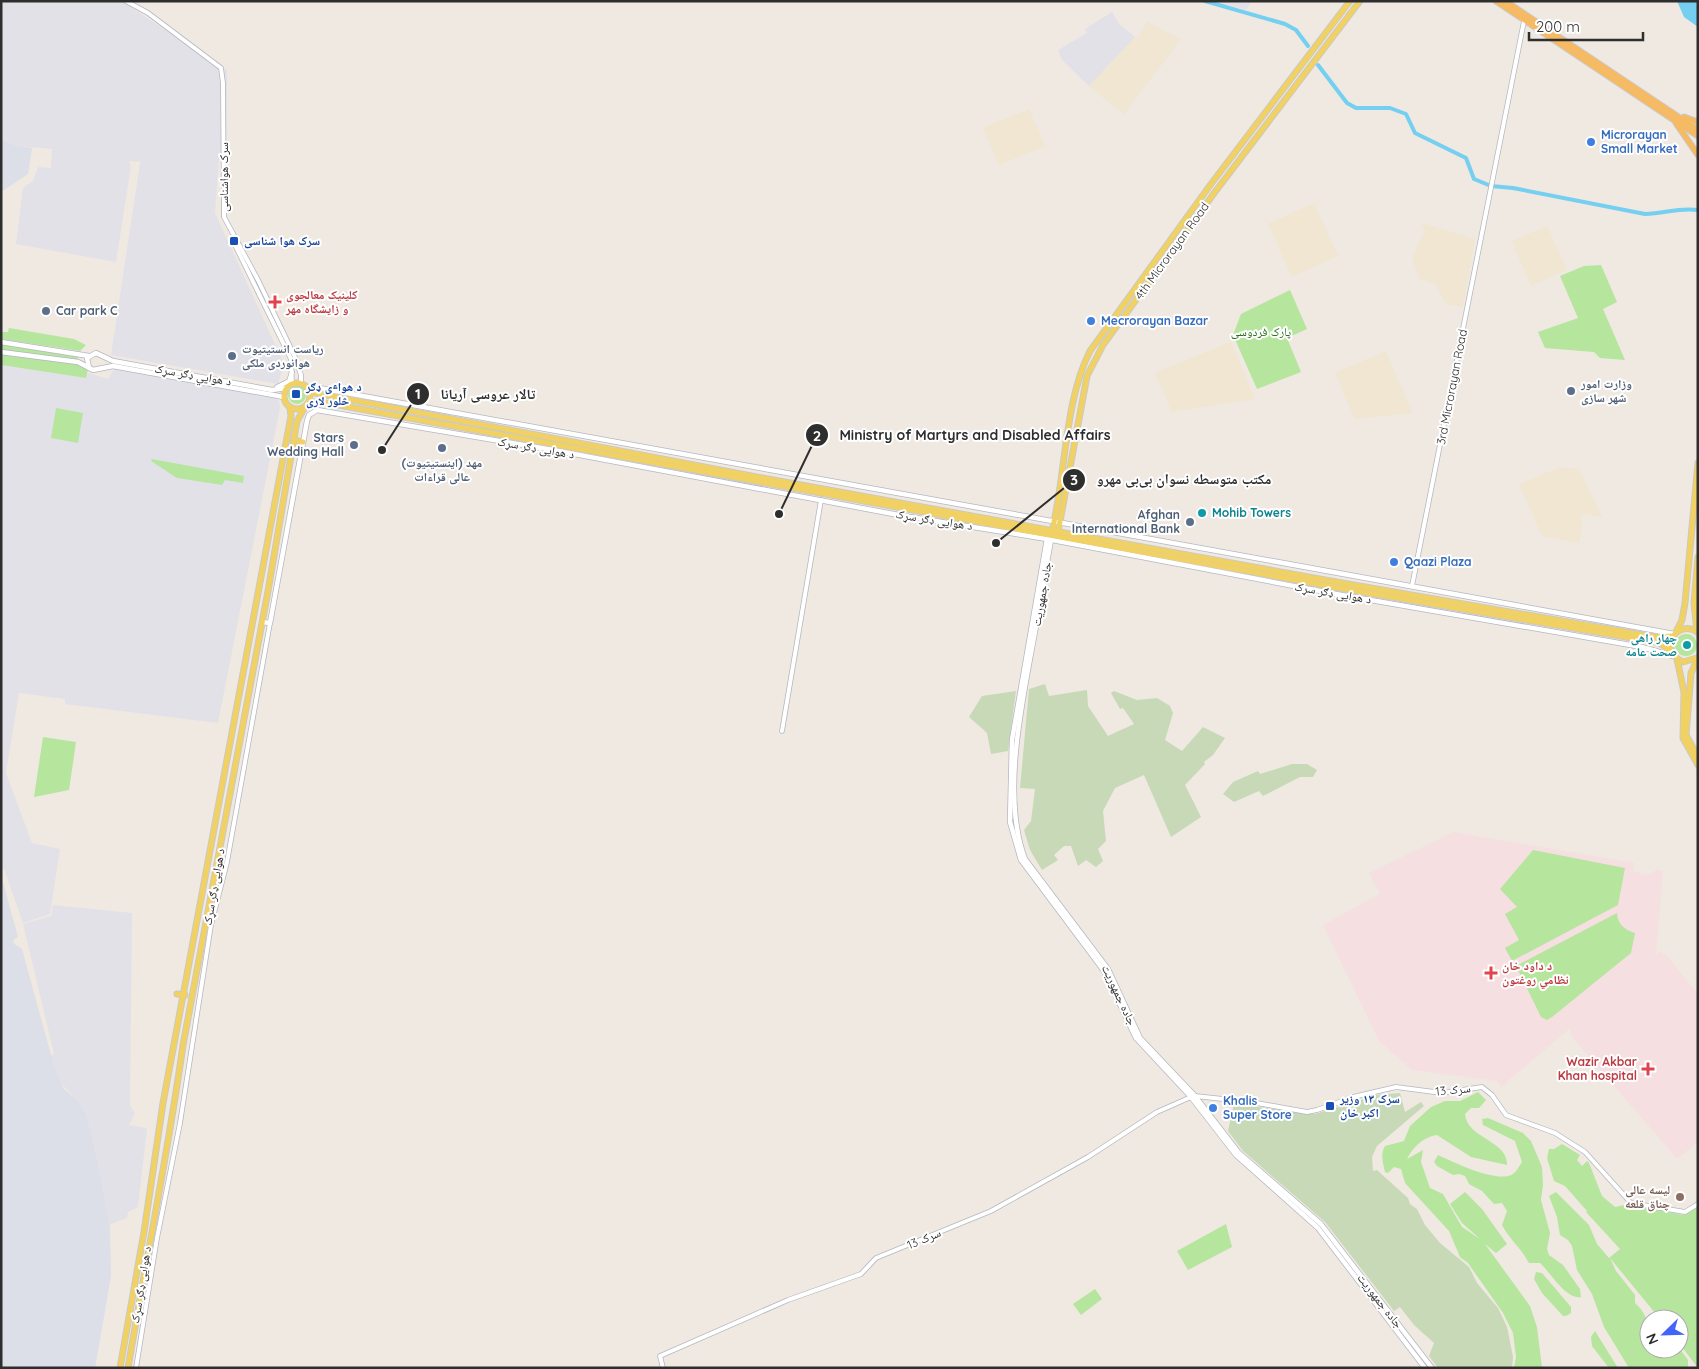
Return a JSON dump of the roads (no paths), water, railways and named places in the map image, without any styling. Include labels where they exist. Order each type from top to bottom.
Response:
[{"type":"highway","points":[[1496,1],[1524,21],[1698,130]]},
{"type":"highway","points":[[1505,1],[1675,117],[1698,136]]},
{"type":"highway","points":[[1675,117],[1698,122]]},
{"type":"highway","points":[[1675,117],[1698,155]]},
{"type":"main road","name":"4th Microrayan Road","points":[[1057,522],[1075,399],[1084,363],[1090,350],[1350,1]]},
{"type":"main road","name":"4th Microrayan Road","points":[[1053,534],[1087,376],[1103,345],[1215,192],[1360,1]]},
{"type":"main road","points":[[1144,277],[1150,282]]},
{"type":"main road","points":[[1,342],[89,356],[96,353],[101,356],[102,365],[99,369],[90,369],[78,362],[1,352]]},
{"type":"main road","points":[[89,356],[86,361],[90,369]]},
{"type":"main road","name":"د هوايي ډګر سړک","points":[[101,356],[113,361],[272,390],[287,388]]},
{"type":"main road","name":"د هوايي ډګر سړک","points":[[99,369],[113,366],[284,397]]},
{"type":"main road","points":[[1698,632],[1687,628],[1674,634],[1655,636],[1053,534],[333,404],[316,402],[298,410],[290,408],[284,397],[287,388],[292,384],[301,384],[309,391],[1053,534],[1339,588],[1655,642],[1663,645],[1674,655],[1688,662],[1698,658]]},
{"type":"main road","name":"د هوایی ډګر سړک","points":[[309,391],[319,388],[550,429],[1655,629],[1674,634]]},
{"type":"main road","points":[[307,406],[309,391]]},
{"type":"main road","points":[[1075,399],[1082,400]]},
{"type":"main road","name":"د هوایی ډګر سړک","points":[[128,1368],[150,1232],[173,1114],[183,1045],[262,622],[297,421],[307,406]]},
{"type":"main road","name":"د هوایی ډګر سړک","points":[[120,1368],[163,1103],[199,922],[291,416],[290,408]]},
{"type":"main road","name":"د هوایی ډګر سړک","points":[[303,442],[307,421],[313,412],[325,411],[821,500],[1053,534]]},
{"type":"main road","points":[[262,622],[270,623],[303,442],[294,440]]},
{"type":"main road","points":[[1698,463],[1685,603],[1682,620],[1674,634],[1674,655],[1684,692],[1683,738],[1698,765]]},
{"type":"main road","name":"جاده جمهوریت","points":[[1053,534],[1012,740],[1010,822],[1021,860],[1028,872],[1104,971],[1136,1038],[1193,1097],[1239,1153],[1320,1224],[1432,1368]]},
{"type":"main road","points":[[1698,557],[1694,610],[1698,632]]},
{"type":"main road","points":[[1698,658],[1691,673],[1686,735],[1698,757]]},
{"type":"main road","points":[[199,922],[207,923]]},
{"type":"main road","points":[[177,994],[184,996]]},
{"type":"main road","name":"جاده جمهوریت","points":[[1193,1097],[1236,1155],[1318,1228],[1425,1368]]},
{"type":"street","name":"سرک هواشناسی","points":[[126,1],[148,12],[221,68],[224,83],[224,218],[258,280],[293,354],[301,375],[301,384]]},
{"type":"street","name":"3rd Microrayan Road","points":[[1412,586],[1493,186],[1524,21]]},
{"type":"street","points":[[235,239],[235,245],[291,359],[293,370],[292,384]]},
{"type":"street","points":[[254,386],[279,387],[289,381],[293,370]]},
{"type":"street","points":[[782,731],[821,500]]},
{"type":"street","points":[[136,1368],[157,1238],[180,1123],[211,926],[227,862],[270,623]]},
{"type":"street","name":"سرک 13","points":[[662,1368],[660,1356],[788,1300],[861,1274],[876,1258],[991,1211],[1088,1157],[1157,1112],[1193,1097],[1251,1102],[1307,1112],[1352,1097],[1396,1087],[1442,1093],[1482,1087],[1492,1095],[1506,1115],[1555,1133],[1585,1152],[1632,1203],[1685,1212],[1698,1204]]},
{"type":"water","points":[[1677,1],[1698,1],[1698,27],[1684,17]]},
{"type":"waterway","points":[[1205,1],[1285,24],[1296,30],[1308,46]]},
{"type":"waterway","points":[[1318,65],[1347,103],[1356,108],[1390,108],[1406,114],[1415,133],[1466,158],[1474,179],[1491,186],[1513,188],[1645,214],[1684,209],[1698,210]]},
{"type":"place","name":"Microrayan Small Market","points":[[1591,142]]},
{"type":"place","name":"سرک هوا شناسی","points":[[234,241]]},
{"type":"place","name":"کلینیک معالجوی و زایشگاه مهر","points":[[275,302]]},
{"type":"place","name":"Car park C","points":[[46,311]]},
{"type":"place","name":"Mecrorayan Bazar","points":[[1091,321]]},
{"type":"place","name":"ریاست انستیتیوت هوانوردی ملکی","points":[[232,356]]},
{"type":"place","name":"وزارت امور شهر سازی","points":[[1571,391]]},
{"type":"place","name":"د هواٸ ډګر څلور لارى","points":[[296,394]]},
{"type":"place","name":"Stars Wedding Hall","points":[[354,445]]},
{"type":"place","name":"مهد (اینستیتیوت) عالی قراءات","points":[[442,448]]},
{"type":"place","name":"تالار عروسی آریانا","points":[[382,450]]},
{"type":"place","name":"Mohib Towers","points":[[1202,513]]},
{"type":"place","name":"Ministry of Martyrs and Disabled Affairs","points":[[779,514]]},
{"type":"place","name":"Afghan International Bank","points":[[1190,522]]},
{"type":"place","name":"مکتب متوسطه نسوان بی‌بی مهرو","points":[[996,543]]},
{"type":"place","name":"Qaazi Plaza","points":[[1394,562]]},
{"type":"place","name":"چهار راهی صحت عامه","points":[[1687,645]]},
{"type":"place","name":"د داود خان نظامي روغتون","points":[[1491,973]]},
{"type":"place","name":"Wazir Akbar Khan hospital","points":[[1648,1069]]},
{"type":"place","name":"سرک ۱۳ وزیر اکبر خان","points":[[1330,1106]]},
{"type":"place","name":"Khalis Super Store","points":[[1213,1108]]},
{"type":"place","name":"لیسه عالی چناق قلعه","points":[[1680,1197]]},
{"type":"park label","name":"پارک فردوسی","points":[[1261,332]]}]
